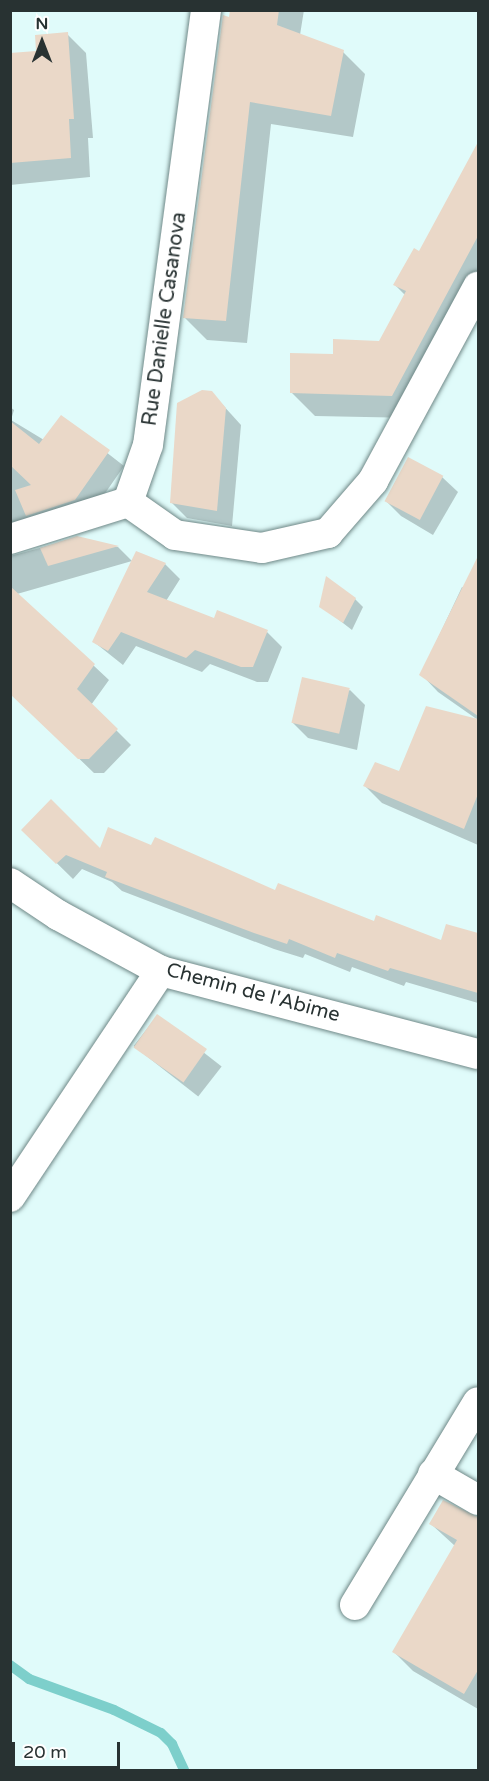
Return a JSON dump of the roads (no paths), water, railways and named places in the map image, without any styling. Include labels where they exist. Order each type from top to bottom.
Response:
[{"type":"street","name":"Rue Danielle Casanova","points":[[128,502],[148,445],[206,10]]},
{"type":"street","points":[[10,539],[128,502],[175,535],[262,548],[328,533],[373,481],[478,287]]},
{"type":"street","name":"Chemin de l'Abime","points":[[10,883],[58,915],[161,971],[478,1054]]},
{"type":"street","points":[[10,1197],[161,971]]},
{"type":"street","points":[[355,1605],[478,1402]]},
{"type":"street","points":[[433,1474],[478,1500]]},
{"type":"waterway","points":[[10,1665],[29,1679],[114,1710],[161,1733],[172,1744],[184,1770]]}]
